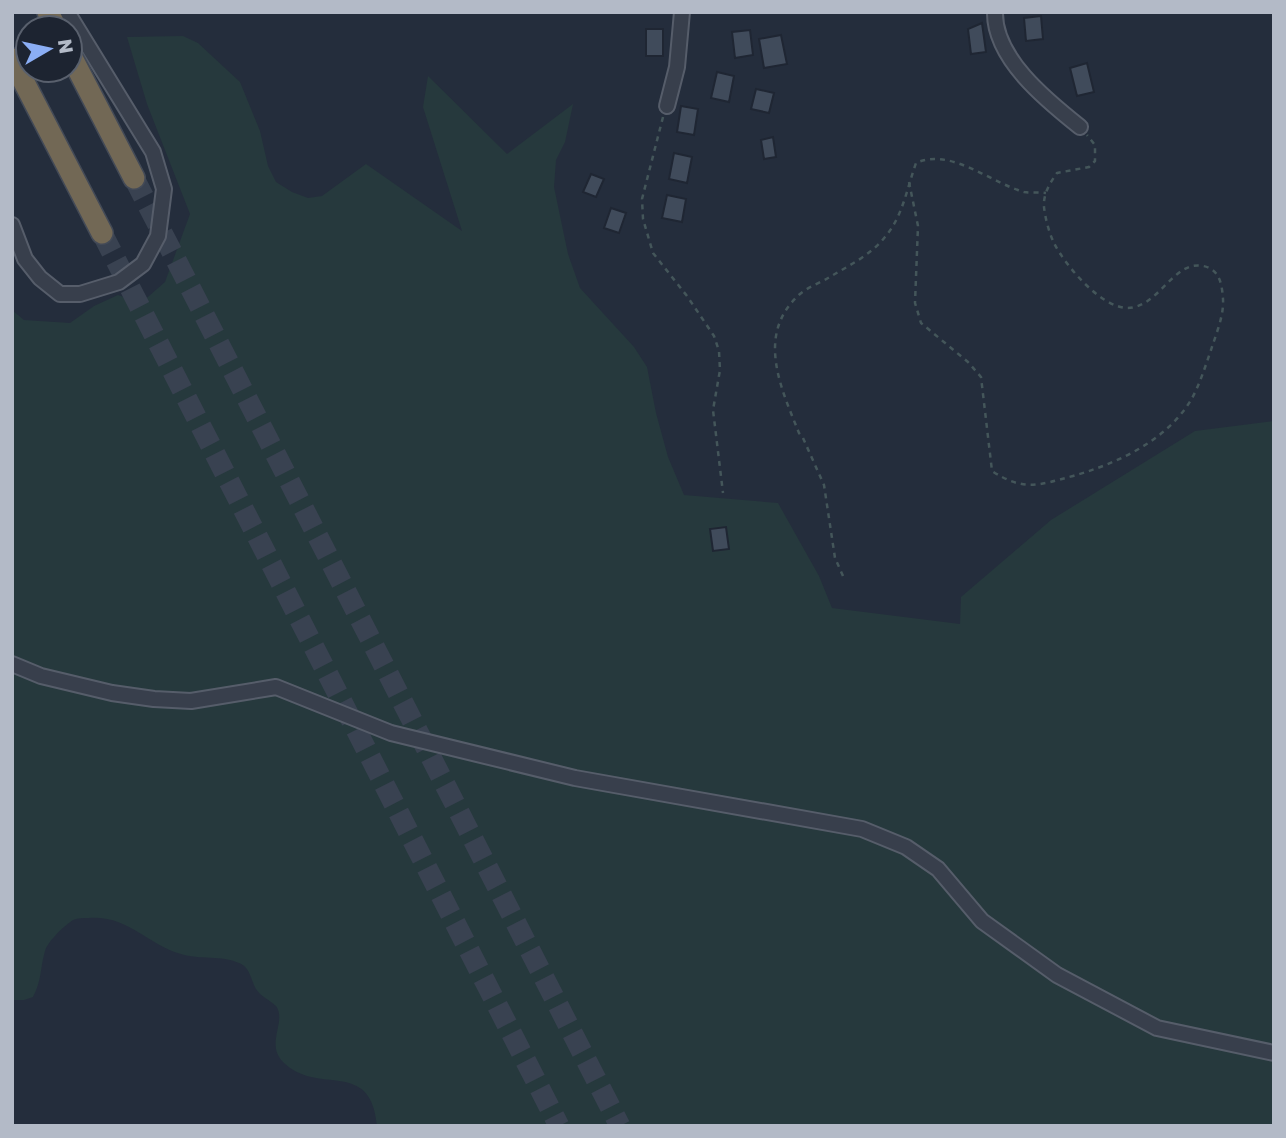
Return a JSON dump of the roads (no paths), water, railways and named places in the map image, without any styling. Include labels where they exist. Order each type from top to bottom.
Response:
[{"type":"highway","points":[[12,59],[102,233]]},
{"type":"highway","points":[[84,81],[134,178]]},
{"type":"street","points":[[12,225],[25,259],[40,278],[60,294],[80,294],[118,282],[143,264],[158,236],[164,190],[153,152],[67,12]]},
{"type":"street","points":[[667,106],[677,66],[682,12]]},
{"type":"street","points":[[995,12],[1000,42],[1006,53],[1032,84],[1080,127]]},
{"type":"street","points":[[12,664],[41,676],[112,693],[154,699],[191,701],[276,688],[391,733],[575,778],[862,829],[906,847],[938,869],[982,921],[1058,975],[1157,1028],[1274,1054]]},
{"type":"tunnel","points":[[134,178],[620,1126]]},
{"type":"tunnel","points":[[102,233],[559,1126]]}]
